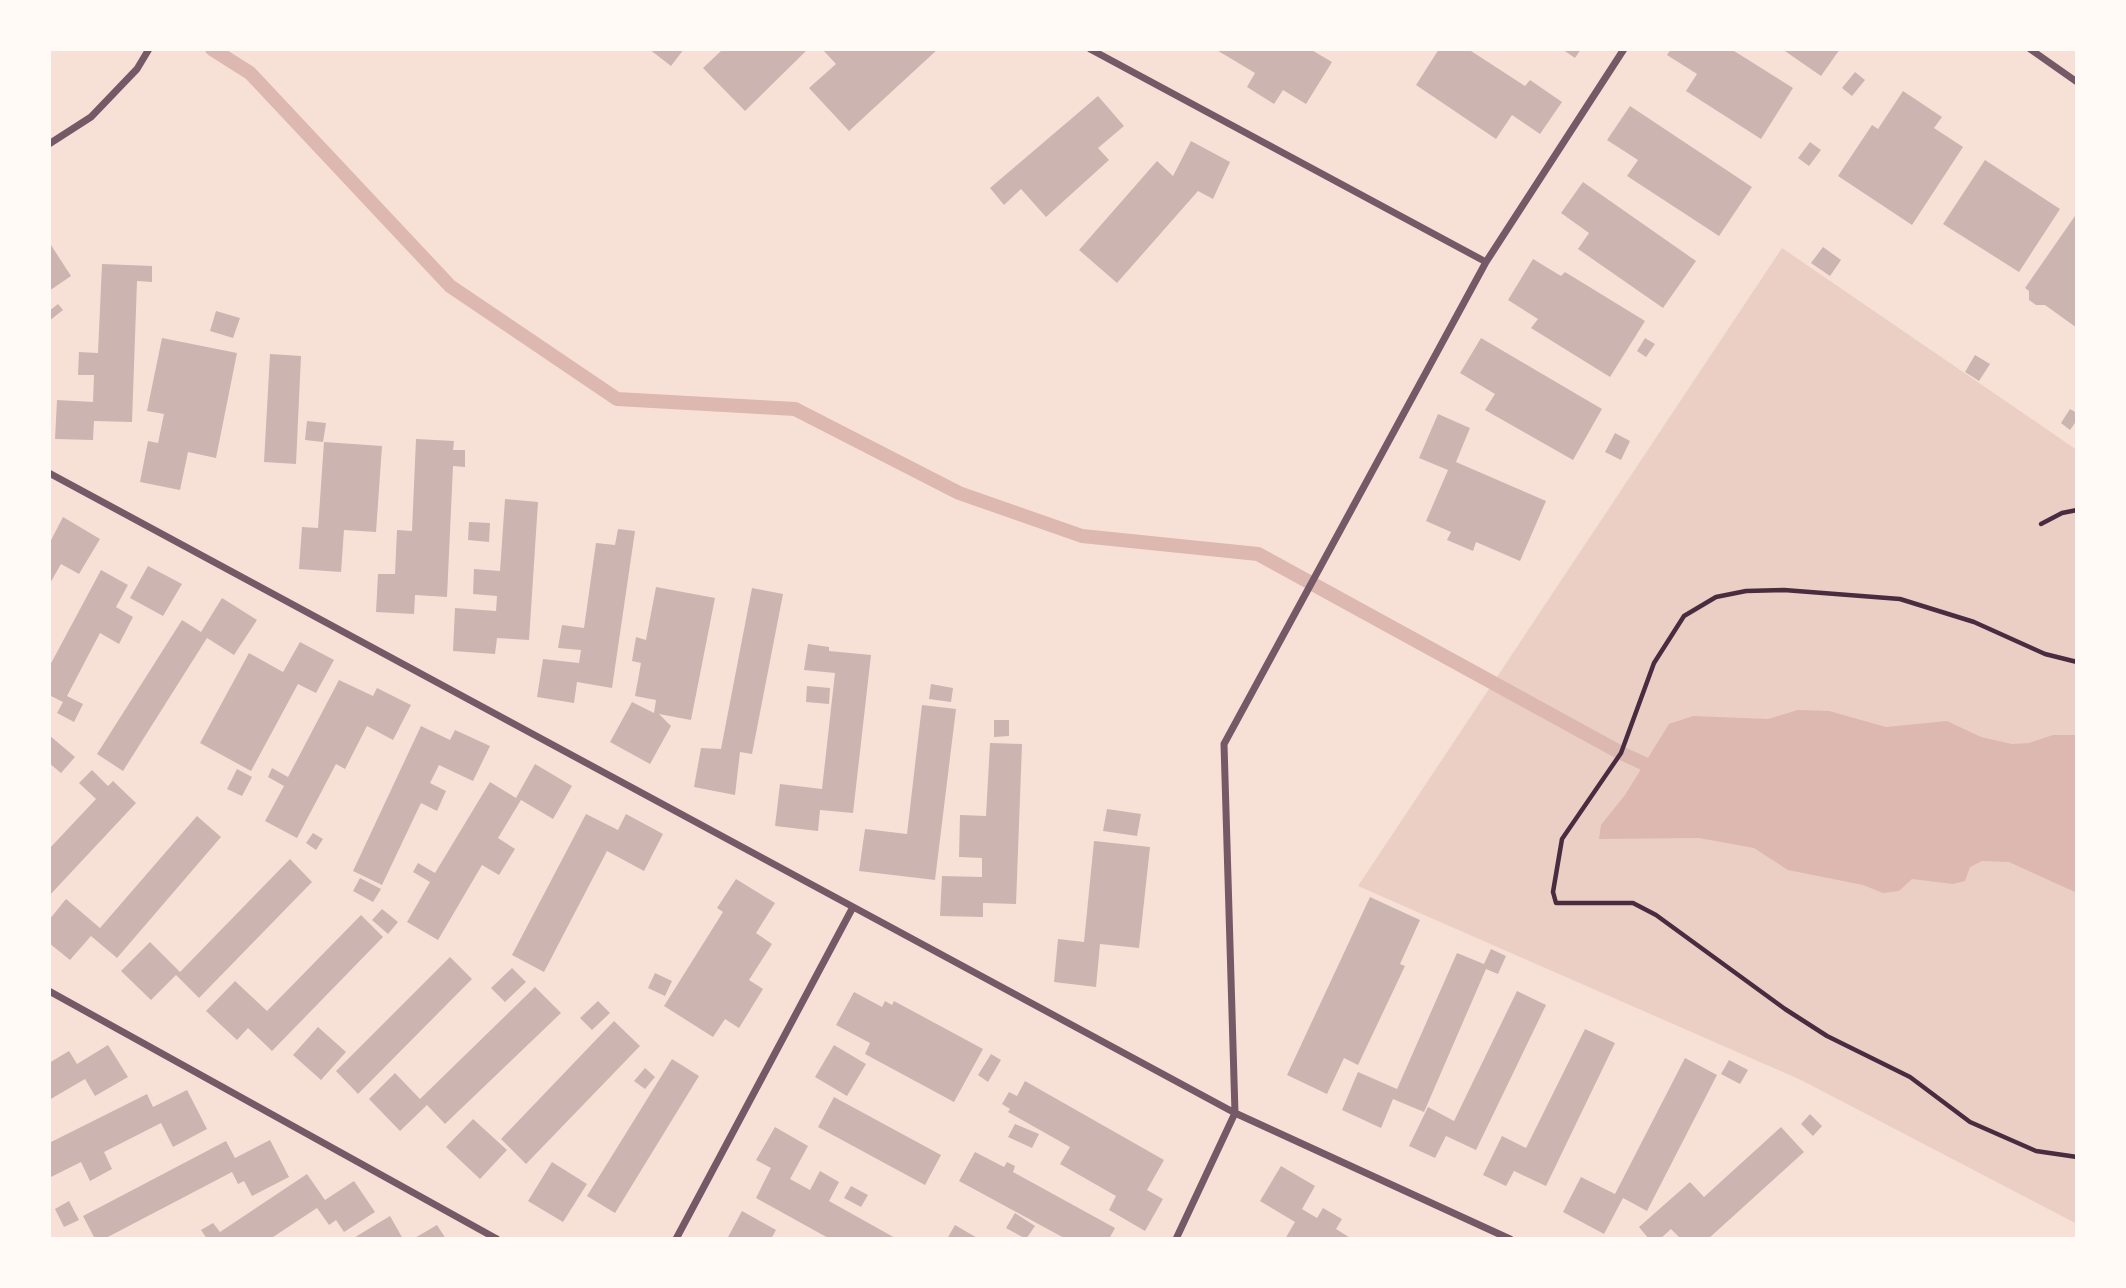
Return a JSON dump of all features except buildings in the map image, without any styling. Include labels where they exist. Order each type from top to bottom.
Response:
[{"type":"street","points":[[49,144],[91,117],[137,69],[149,49]]},
{"type":"street","points":[[1176,1239],[1235,1113],[1224,744],[1486,262],[1624,49]]},
{"type":"street","points":[[2030,49],[2077,82]]},
{"type":"street","points":[[1093,50],[1486,262]]},
{"type":"street","points":[[49,473],[1235,1113],[1510,1239]]},
{"type":"street","points":[[676,1239],[853,907]]},
{"type":"street","points":[[49,990],[496,1239]]},
{"type":"path","points":[[2040,524],[2062,513],[2077,510]]},
{"type":"path","points":[[2077,662],[2045,654],[1974,622],[1900,599],[1784,590],[1746,591],[1716,597],[1684,616],[1654,663],[1635,724],[1613,770],[1562,839],[1553,891],[1556,903],[1624,902],[1644,909],[1785,1009],[1827,1036],[1910,1077],[1970,1122],[2036,1151],[2077,1157]]},
{"type":"shaded area","points":[[1782,248],[2077,450],[2077,1224],[1801,1080],[1358,886]]},
{"type":"shaded area","points":[[1798,710],[1829,711],[1886,727],[1947,721],[1981,737],[2012,744],[2029,743],[2053,735],[2077,735],[2077,893],[2009,862],[1982,861],[1970,867],[1965,881],[1953,884],[1912,879],[1899,891],[1883,893],[1863,885],[1788,870],[1754,848],[1699,838],[1599,839],[1601,825],[1625,795],[1669,724],[1693,716],[1768,719]]},
{"type":"waterway","points":[[212,49],[250,73],[450,286],[617,399],[795,409],[959,493],[1082,536],[1258,554],[1621,753],[1662,772]]}]
